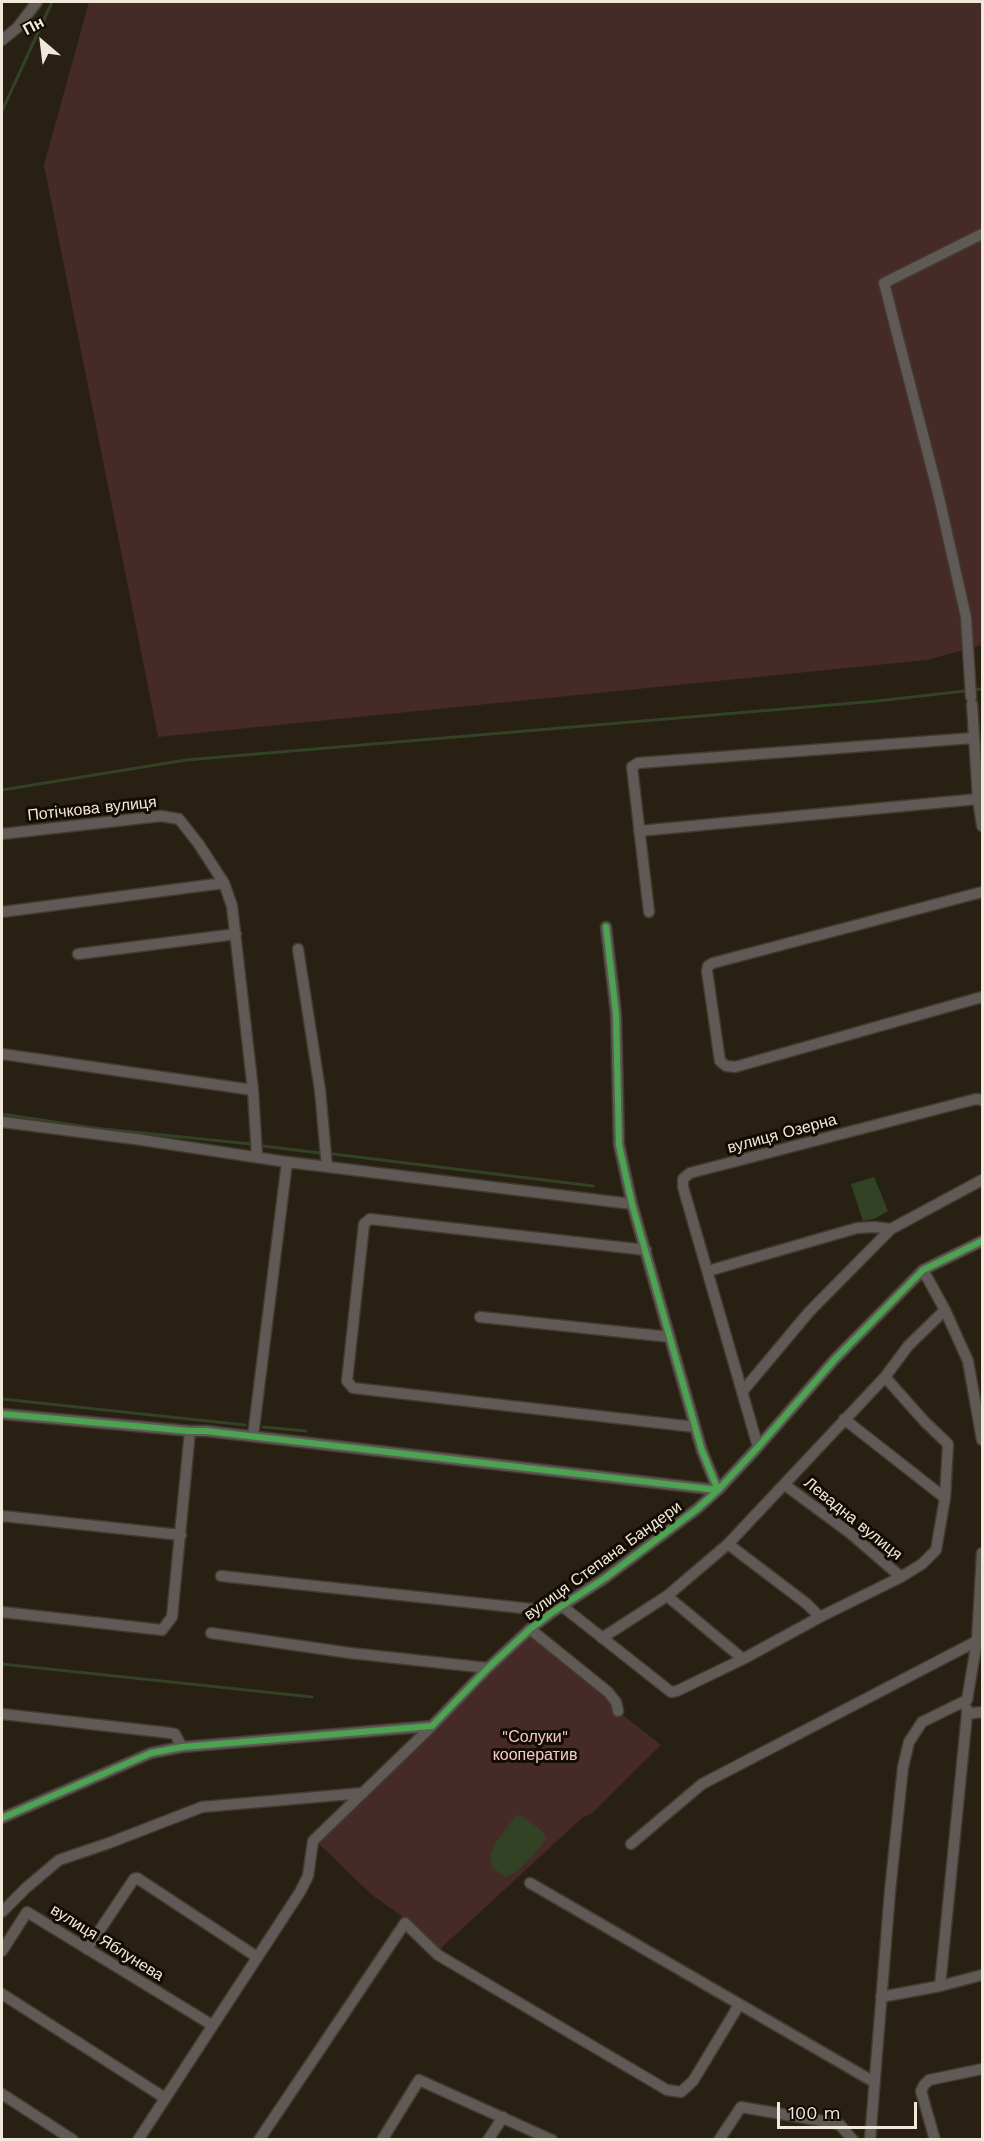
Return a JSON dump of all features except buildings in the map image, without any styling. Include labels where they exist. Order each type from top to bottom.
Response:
[{"type":"street","points":[[2,40],[17,28],[37,2]]},
{"type":"street","points":[[982,234],[884,283],[938,493],[966,616],[973,738],[982,824]]},
{"type":"street","points":[[649,912],[632,767],[638,763],[973,738]]},
{"type":"street","points":[[639,831],[978,799]]},
{"type":"street","name":"Потічкова вулиця","points":[[2,834],[161,816],[179,819],[224,883],[232,906],[253,1090],[257,1156]]},
{"type":"street","points":[[2,912],[224,883]]},
{"type":"street","points":[[982,892],[713,963],[708,966],[707,970],[720,1060],[726,1066],[735,1067],[982,996]]},
{"type":"street","points":[[2,1414],[206,1431],[718,1490],[695,1427],[632,1204],[619,1145],[616,1014],[606,927]]},
{"type":"street","points":[[78,954],[236,934]]},
{"type":"street","points":[[298,949],[320,1090],[327,1167]]},
{"type":"street","points":[[2,1054],[253,1090]]},
{"type":"street","name":"вулиця Озерна","points":[[758,1447],[683,1187],[683,1179],[690,1173],[976,1098],[982,1100]]},
{"type":"street","points":[[2,1122],[287,1162],[632,1204]]},
{"type":"street","points":[[253,1436],[287,1162]]},
{"type":"street","points":[[742,1392],[767,1359],[816,1304],[891,1229],[982,1180]]},
{"type":"street","points":[[646,1250],[370,1219],[366,1221],[347,1381],[353,1388],[695,1427]]},
{"type":"street","points":[[708,1271],[857,1228],[891,1229]]},
{"type":"street","name":"вулиця Степана Бандери","points":[[138,2139],[300,1892],[308,1876],[313,1841],[320,1832],[530,1629],[653,1542],[718,1490],[835,1359],[923,1270],[982,1241]]},
{"type":"street","points":[[923,1270],[945,1310],[968,1361],[982,1440]]},
{"type":"street","name":"Левадна вулиця","points":[[602,1638],[667,1596],[728,1544],[885,1377],[908,1346],[945,1310]]},
{"type":"street","points":[[480,1317],[670,1337]]},
{"type":"street","name":"Левадна вулиця","points":[[562,1606],[671,1692],[743,1659],[820,1617],[901,1578],[922,1564],[936,1550],[945,1498],[948,1444],[885,1377]]},
{"type":"street","points":[[844,1419],[945,1498]]},
{"type":"street","points":[[2,1612],[162,1630],[172,1617],[190,1431]]},
{"type":"street","name":"Левадна вулиця","points":[[785,1485],[850,1533],[901,1578]]},
{"type":"street","points":[[2,1516],[181,1535]]},
{"type":"street","points":[[728,1544],[807,1604],[820,1617]]},
{"type":"street","points":[[940,1986],[967,1700],[980,1612],[982,1553]]},
{"type":"street","points":[[221,1576],[532,1609],[551,1613]]},
{"type":"street","points":[[667,1596],[743,1659]]},
{"type":"street","points":[[530,1629],[608,1692],[616,1701],[618,1711]]},
{"type":"street","points":[[211,1633],[350,1653],[488,1668]]},
{"type":"street","points":[[631,1844],[702,1784],[817,1722],[977,1641]]},
{"type":"street","points":[[870,2139],[900,1786],[909,1742],[922,1722],[967,1700]]},
{"type":"street","points":[[967,1714],[982,1712]]},
{"type":"street","points":[[2,1714],[170,1733],[175,1734],[182,1747]]},
{"type":"street","points":[[2,1818],[151,1754],[182,1747],[432,1726]]},
{"type":"street","points":[[2,1912],[59,1860],[109,1844],[202,1807],[363,1792]]},
{"type":"street","points":[[87,1949],[134,1879],[137,1878],[257,1957]]},
{"type":"street","points":[[530,1883],[874,2082]]},
{"type":"street","name":"вулиця Яблунева","points":[[2,1951],[27,1912],[212,2025]]},
{"type":"street","points":[[259,2139],[405,1923],[438,1955],[667,2090],[681,2092],[693,2081],[739,2005]]},
{"type":"street","points":[[881,1997],[940,1986],[982,1975]]},
{"type":"street","points":[[2,1994],[165,2098]]},
{"type":"street","points":[[935,2139],[921,2091],[924,2085],[929,2080],[982,2068]]},
{"type":"street","points":[[382,2139],[419,2080],[552,2139]]},
{"type":"street","points":[[2,2094],[73,2139]]},
{"type":"street","points":[[719,2139],[741,2107],[834,2123],[848,2137]]},
{"type":"street","points":[[488,2139],[503,2117]]},
{"type":"green space","points":[[89,2],[982,2],[982,645],[927,660],[158,737],[44,165]]},
{"type":"green space","name":"\"Солуки\" кооператив","points":[[530,1629],[610,1697],[618,1711],[661,1745],[591,1814],[583,1817],[439,1950],[410,1922],[372,1895],[320,1845],[320,1841]]},
{"type":"shaded area","points":[[874,1177],[888,1211],[874,1219],[863,1221],[851,1184]]},
{"type":"shaded area","points":[[516,1815],[522,1816],[543,1832],[546,1839],[533,1856],[516,1872],[506,1877],[492,1867],[490,1856],[495,1844]]},
{"type":"waterway","points":[[2,111],[52,2]]},
{"type":"waterway","points":[[2,790],[186,760],[877,701],[982,689]]},
{"type":"waterway","points":[[2,1114],[94,1128],[251,1144]]},
{"type":"waterway","points":[[263,1146],[320,1153]]},
{"type":"waterway","points":[[333,1154],[593,1186]]},
{"type":"waterway","points":[[2,1399],[245,1425]]},
{"type":"waterway","points":[[263,1427],[306,1431]]},
{"type":"waterway","points":[[2,1664],[312,1697]]},
{"type":"cycle path","points":[[2,1414],[206,1431],[718,1490],[702,1451],[632,1204],[619,1145],[616,1014],[606,927]]},
{"type":"cycle path","points":[[2,1818],[151,1753],[182,1747],[432,1726],[488,1668],[530,1629],[605,1578],[697,1509],[718,1490],[835,1359],[923,1270],[982,1241]]}]
